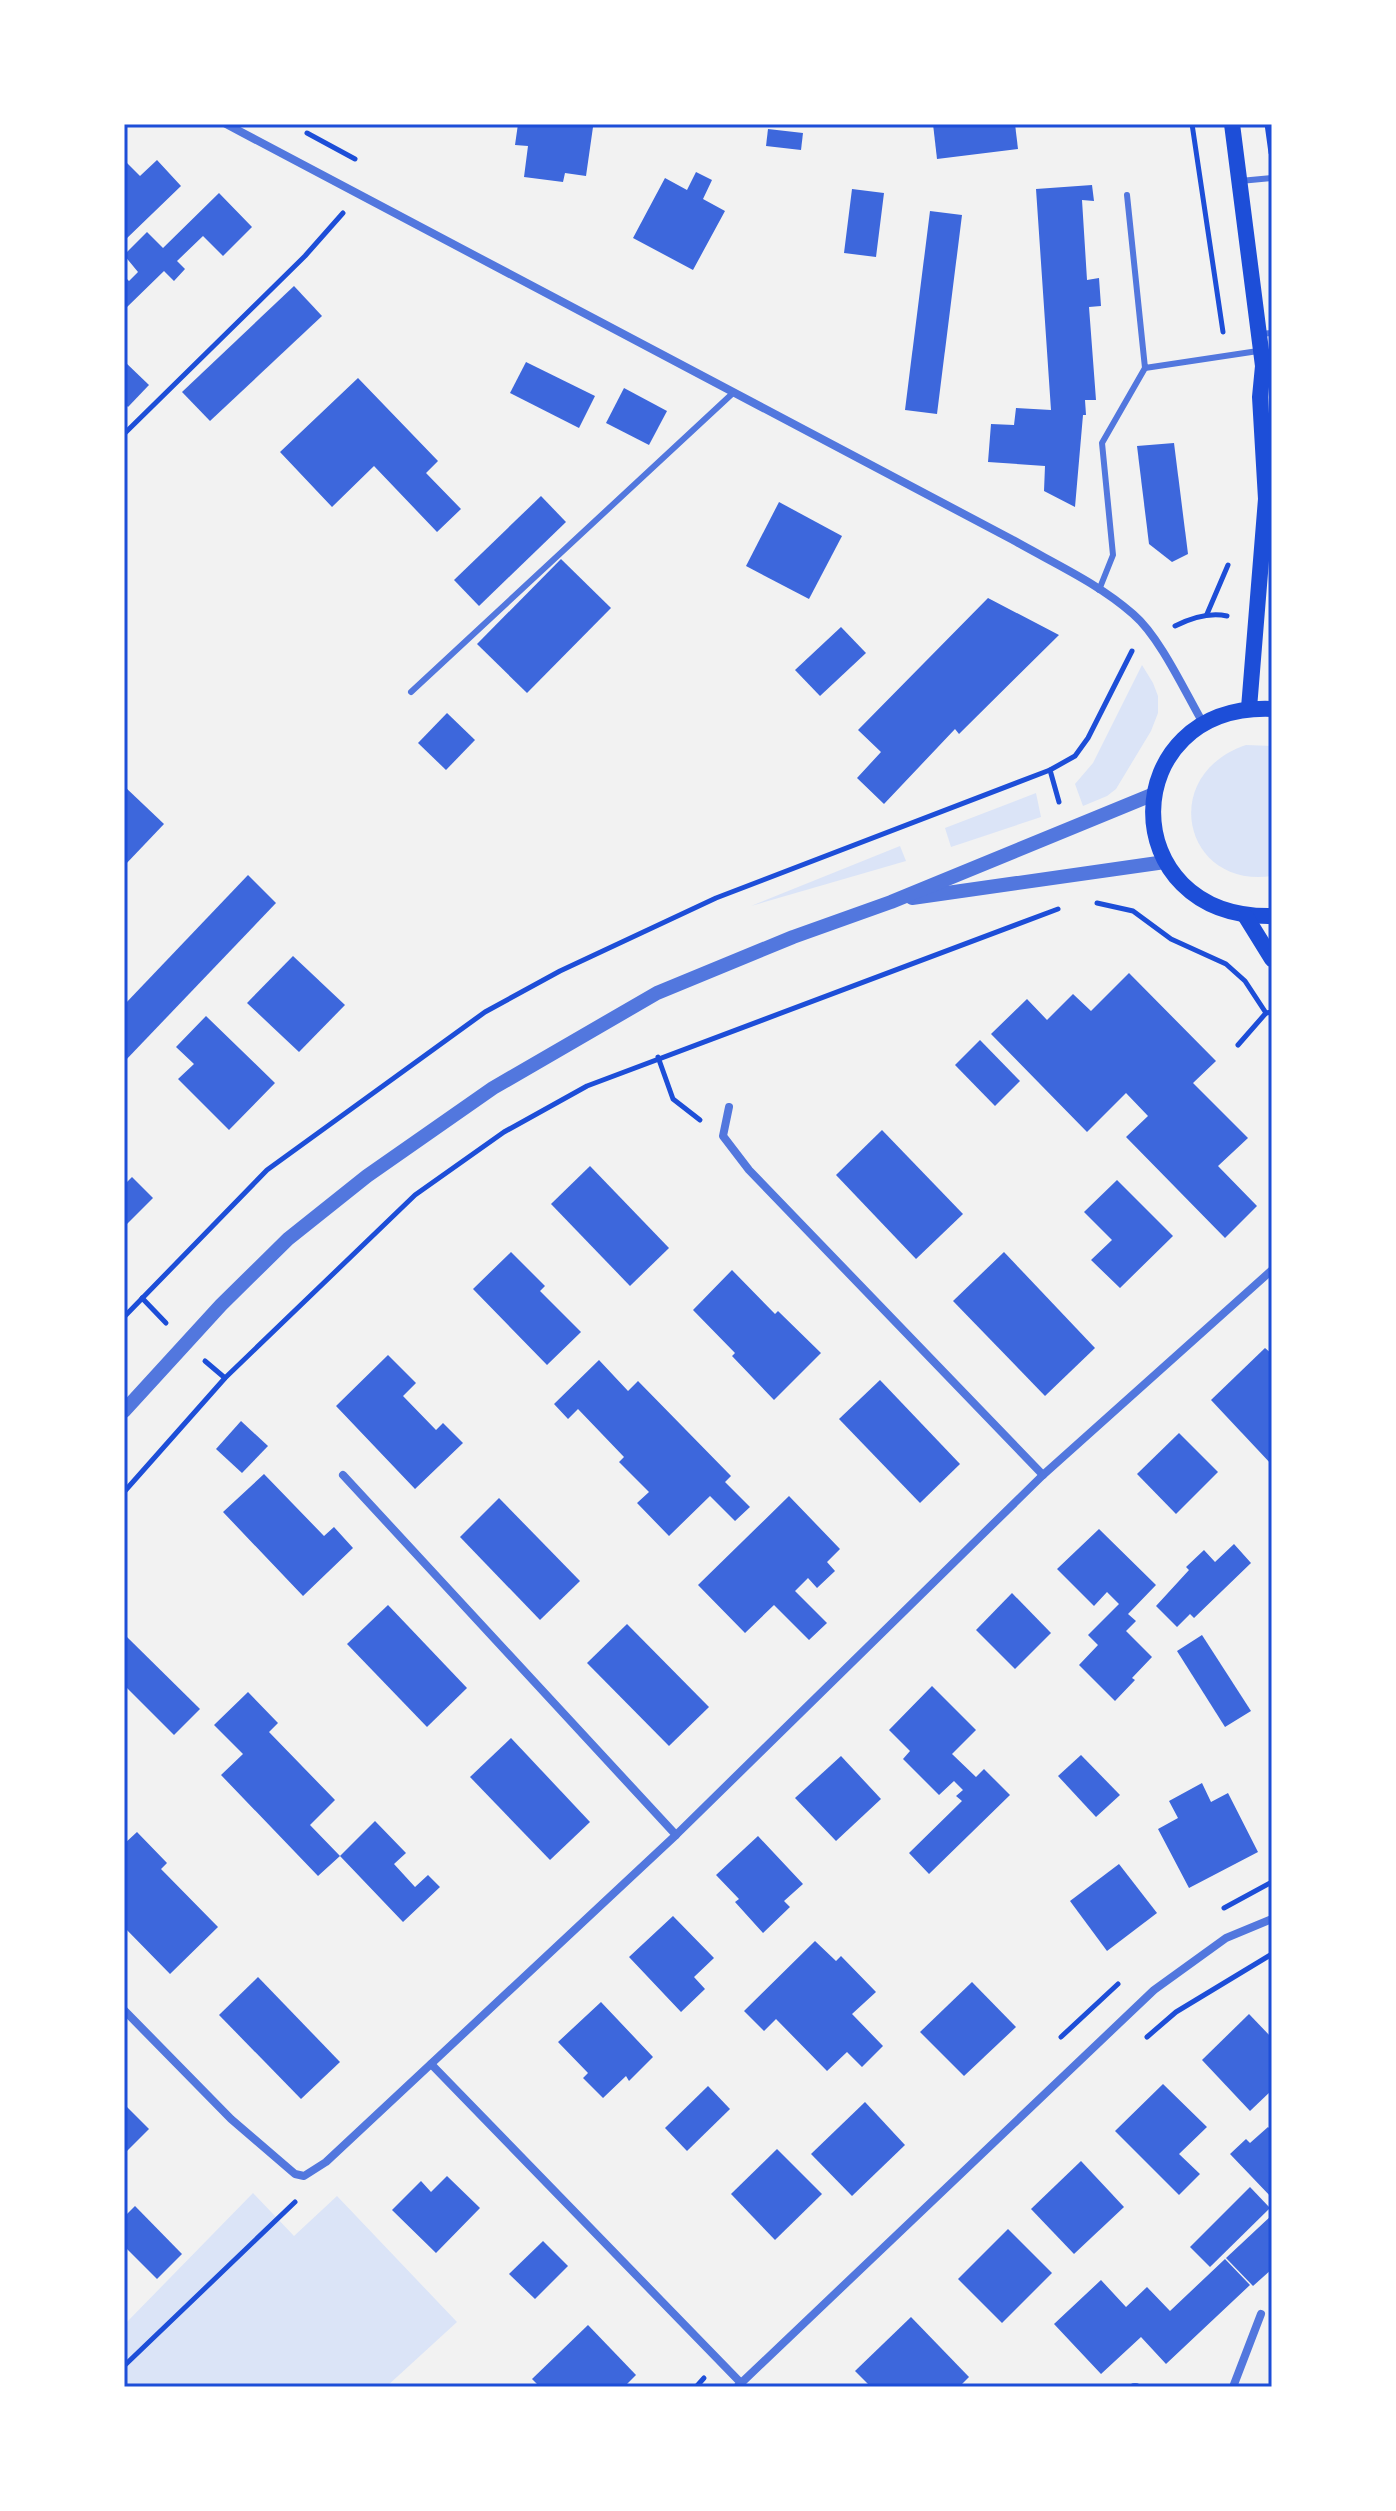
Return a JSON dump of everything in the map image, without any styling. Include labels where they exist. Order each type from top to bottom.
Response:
[{"type":"main road","points":[[1232,124],[1272,384]]},
{"type":"main road","points":[[1249,708],[1266,499],[1260,397],[1264,346]]},
{"type":"main road","points":[[1272,709],[1233,711],[1203,723],[1177,746],[1166,761],[1154,794],[1153,818],[1156,840],[1165,862],[1191,894],[1226,913],[1246,917],[1272,916]]},
{"type":"main road","points":[[1246,917],[1272,959]]},
{"type":"street","points":[[226,124],[1013,540],[1099,590],[1134,615],[1152,636],[1203,723]]},
{"type":"street","points":[[124,1411],[221,1305],[288,1239],[367,1176],[493,1088],[657,993],[793,937],[891,902],[1154,794]]},
{"type":"street","points":[[891,902],[1165,862]]},
{"type":"street","points":[[729,1107],[723,1136],[749,1170],[1043,1475]]},
{"type":"street","points":[[124,2010],[231,2119],[295,2174],[304,2176],[326,2162],[676,1835],[1043,1475],[1272,1270]]},
{"type":"street","points":[[343,1475],[676,1835]]},
{"type":"street","points":[[431,2064],[739,2385],[1154,1990],[1226,1938],[1272,1919]]},
{"type":"street","points":[[1233,2387],[1261,2314]]},
{"type":"lane","points":[[1239,181],[1272,178]]},
{"type":"lane","points":[[1099,590],[1113,555],[1102,443],[1145,368],[1127,195]]},
{"type":"lane","points":[[1145,368],[1264,346]]},
{"type":"lane","points":[[411,692],[733,393]]},
{"type":"path","points":[[1267,124],[1272,162]]},
{"type":"path","points":[[124,434],[305,256],[339,220],[356,192]]},
{"type":"path","points":[[124,1317],[267,1170],[485,1012],[560,971],[716,898],[1050,770]]},
{"type":"path","points":[[124,1492],[225,1378],[415,1195],[504,1132],[587,1086],[658,1057],[1065,907]]},
{"type":"path","points":[[1238,1045],[1266,1013]]},
{"type":"path","points":[[658,1057],[673,1099],[723,1136]]},
{"type":"path","points":[[124,2366],[303,2194],[304,2176]]},
{"type":"shaded area","points":[[1142,665],[1158,696],[1158,713],[1151,731],[1116,789],[1083,806],[1075,784],[1093,763]]},
{"type":"shaded area","points":[[1246,745],[1272,746],[1272,876],[1242,875],[1218,865],[1202,848],[1193,827],[1192,803],[1200,780],[1218,760]]},
{"type":"shaded area","points":[[1036,793],[1041,817],[951,847],[945,828]]},
{"type":"shaded area","points":[[900,846],[906,861],[751,906]]},
{"type":"shaded area","points":[[253,2193],[294,2236],[337,2196],[457,2322],[386,2387],[124,2387],[124,2325]]},
{"type":"building","points":[[518,124],[593,127],[586,176],[565,173],[563,182],[524,177],[528,146],[515,145]]},
{"type":"building","points":[[933,124],[1015,124],[1018,149],[937,159]]},
{"type":"building","points":[[768,129],[803,133],[801,150],[766,146]]},
{"type":"building","points":[[124,160],[140,176],[157,160],[181,186],[124,241]]},
{"type":"building","points":[[696,172],[712,180],[703,199],[725,211],[693,270],[633,238],[665,178],[687,190]]},
{"type":"building","points":[[1092,185],[1094,201],[1082,200],[1087,280],[1099,278],[1101,306],[1089,307],[1096,400],[1085,400],[1075,507],[1044,491],[1045,466],[988,462],[991,424],[1014,425],[1016,408],[1051,410],[1036,189]]},
{"type":"building","points":[[852,189],[884,193],[876,257],[844,253]]},
{"type":"building","points":[[219,193],[252,227],[223,256],[203,236],[177,261],[185,269],[174,281],[164,271],[124,310],[124,276],[129,281],[138,272],[124,255],[147,232],[163,248]]},
{"type":"building","points":[[930,211],[962,215],[937,414],[905,410]]},
{"type":"building","points":[[294,286],[322,316],[210,421],[182,392]]},
{"type":"building","points":[[124,361],[149,385],[128,407],[124,403]]},
{"type":"building","points":[[526,362],[595,396],[579,428],[510,393]]},
{"type":"building","points":[[358,378],[438,461],[426,473],[461,509],[437,532],[374,466],[332,507],[280,452]]},
{"type":"building","points":[[624,388],[667,411],[649,445],[606,423]]},
{"type":"building","points":[[1174,443],[1188,554],[1172,562],[1149,544],[1137,446]]},
{"type":"building","points":[[541,496],[566,522],[479,606],[454,580]]},
{"type":"building","points":[[779,502],[842,536],[809,599],[746,566]]},
{"type":"building","points":[[561,559],[611,608],[527,693],[477,644]]},
{"type":"building","points":[[988,598],[1059,635],[959,734],[955,729],[884,804],[857,778],[881,752],[858,730]]},
{"type":"building","points":[[841,627],[866,653],[820,696],[795,670]]},
{"type":"building","points":[[447,713],[475,740],[446,770],[418,743]]},
{"type":"building","points":[[124,786],[164,824],[124,866]]},
{"type":"building","points":[[248,875],[276,903],[124,1062],[124,1005]]},
{"type":"building","points":[[293,956],[345,1005],[299,1052],[247,1003]]},
{"type":"building","points":[[1129,973],[1216,1061],[1193,1083],[1248,1138],[1218,1166],[1257,1206],[1225,1238],[1126,1137],[1148,1116],[1126,1093],[1087,1132],[991,1034],[1027,999],[1047,1020],[1073,994],[1091,1011]]},
{"type":"building","points":[[206,1016],[275,1083],[229,1130],[178,1079],[194,1064],[176,1047]]},
{"type":"building","points":[[980,1040],[1020,1081],[995,1106],[955,1065]]},
{"type":"building","points":[[882,1130],[963,1214],[916,1259],[836,1175]]},
{"type":"building","points":[[590,1166],[669,1248],[630,1286],[551,1204]]},
{"type":"building","points":[[132,1177],[153,1198],[124,1227],[124,1185]]},
{"type":"building","points":[[1117,1180],[1173,1236],[1120,1288],[1091,1260],[1112,1240],[1084,1212]]},
{"type":"building","points":[[511,1252],[545,1286],[540,1291],[581,1332],[547,1365],[473,1289]]},
{"type":"building","points":[[1004,1252],[1095,1348],[1045,1396],[953,1301]]},
{"type":"building","points":[[732,1270],[775,1314],[778,1311],[821,1353],[774,1400],[732,1356],[735,1353],[693,1310]]},
{"type":"building","points":[[1265,1348],[1272,1354],[1272,1465],[1211,1400]]},
{"type":"building","points":[[388,1355],[416,1383],[403,1396],[436,1430],[443,1423],[463,1443],[415,1489],[336,1406]]},
{"type":"building","points":[[599,1360],[628,1391],[638,1381],[731,1476],[725,1482],[750,1507],[735,1521],[710,1496],[669,1536],[637,1503],[649,1492],[619,1462],[624,1457],[578,1409],[568,1419],[554,1404]]},
{"type":"building","points":[[880,1380],[960,1464],[920,1503],[839,1419]]},
{"type":"building","points":[[241,1421],[268,1446],[242,1473],[216,1449]]},
{"type":"building","points":[[1179,1433],[1218,1472],[1176,1514],[1137,1474]]},
{"type":"building","points":[[264,1474],[324,1536],[334,1527],[353,1548],[303,1596],[223,1512]]},
{"type":"building","points":[[789,1496],[840,1549],[827,1562],[835,1571],[817,1588],[808,1578],[795,1591],[827,1623],[809,1640],[774,1605],[745,1633],[698,1585]]},
{"type":"building","points":[[499,1498],[580,1581],[540,1620],[460,1537]]},
{"type":"building","points":[[1099,1529],[1156,1585],[1128,1614],[1136,1621],[1126,1631],[1152,1657],[1115,1701],[1079,1665],[1098,1645],[1088,1635],[1119,1604],[1107,1592],[1094,1606],[1057,1569]]},
{"type":"building","points":[[1234,1544],[1251,1563],[1194,1618],[1190,1614],[1177,1627],[1156,1606],[1189,1570],[1186,1567],[1204,1550],[1215,1562]]},
{"type":"building","points":[[1012,1593],[1051,1633],[1015,1669],[976,1630]]},
{"type":"building","points":[[388,1605],[467,1688],[427,1727],[347,1644]]},
{"type":"building","points":[[627,1624],[709,1707],[669,1746],[587,1663]]},
{"type":"building","points":[[1202,1635],[1251,1711],[1225,1727],[1177,1651]]},
{"type":"building","points":[[127,1637],[200,1709],[174,1735],[124,1685],[124,1641]]},
{"type":"building","points":[[932,1686],[976,1730],[952,1754],[976,1777],[984,1769],[1010,1795],[929,1874],[909,1853],[962,1801],[956,1796],[963,1790],[954,1781],[939,1795],[903,1759],[910,1751],[889,1730]]},
{"type":"building","points":[[248,1692],[278,1723],[269,1732],[335,1800],[310,1825],[340,1856],[318,1876],[221,1775],[243,1754],[214,1725]]},
{"type":"building","points":[[511,1738],[590,1822],[550,1860],[470,1777]]},
{"type":"building","points":[[1081,1755],[1120,1795],[1096,1817],[1058,1776]]},
{"type":"building","points":[[841,1756],[881,1799],[836,1841],[795,1798]]},
{"type":"building","points":[[1202,1783],[1211,1802],[1228,1793],[1258,1852],[1189,1888],[1158,1829],[1178,1818],[1169,1801]]},
{"type":"building","points":[[375,1821],[406,1853],[394,1864],[415,1887],[428,1875],[440,1887],[403,1922],[340,1856]]},
{"type":"building","points":[[137,1832],[167,1863],[161,1869],[218,1927],[170,1974],[124,1927],[124,1844]]},
{"type":"building","points":[[758,1836],[803,1884],[784,1901],[790,1907],[763,1933],[735,1902],[739,1899],[716,1875]]},
{"type":"building","points":[[1119,1864],[1157,1913],[1107,1951],[1070,1901]]},
{"type":"building","points":[[673,1916],[714,1958],[694,1977],[705,1989],[681,2012],[629,1957]]},
{"type":"building","points":[[815,1941],[836,1961],[841,1956],[876,1992],[852,2014],[883,2046],[862,2067],[847,2052],[827,2071],[776,2019],[764,2031],[744,2011]]},
{"type":"building","points":[[258,1977],[340,2062],[301,2099],[219,2015]]},
{"type":"building","points":[[972,1982],[1016,2027],[964,2076],[920,2032]]},
{"type":"building","points":[[601,2002],[653,2057],[629,2081],[626,2076],[603,2098],[583,2078],[588,2073],[558,2042]]},
{"type":"building","points":[[1249,2014],[1272,2038],[1272,2090],[1250,2111],[1202,2060]]},
{"type":"building","points":[[1163,2084],[1207,2127],[1179,2154],[1200,2174],[1179,2195],[1115,2131]]},
{"type":"building","points":[[708,2086],[730,2109],[687,2151],[665,2128]]},
{"type":"building","points":[[865,2102],[905,2145],[852,2196],[811,2154]]},
{"type":"building","points":[[124,2104],[149,2129],[124,2154]]},
{"type":"building","points":[[1268,2127],[1272,2131],[1272,2198],[1230,2154],[1246,2139],[1250,2143]]},
{"type":"building","points":[[777,2149],[822,2194],[775,2240],[731,2194]]},
{"type":"building","points":[[1081,2161],[1124,2207],[1074,2254],[1031,2209]]},
{"type":"building","points":[[447,2176],[480,2208],[436,2253],[392,2210],[421,2181],[431,2192]]},
{"type":"building","points":[[1250,2187],[1270,2208],[1210,2267],[1190,2247]]},
{"type":"building","points":[[135,2206],[182,2254],[157,2279],[124,2246],[124,2217]]},
{"type":"building","points":[[1272,2215],[1272,2269],[1253,2286],[1226,2258]]},
{"type":"building","points":[[1008,2229],[1052,2273],[1002,2323],[958,2279]]},
{"type":"building","points":[[543,2241],[568,2266],[535,2299],[509,2274]]},
{"type":"building","points":[[1225,2259],[1250,2285],[1166,2364],[1141,2337],[1101,2374],[1054,2324],[1101,2280],[1126,2307],[1147,2287],[1170,2311]]},
{"type":"building","points":[[911,2317],[969,2377],[959,2387],[871,2387],[855,2371]]},
{"type":"building","points":[[588,2325],[636,2375],[624,2387],[540,2387],[532,2379]]}]
